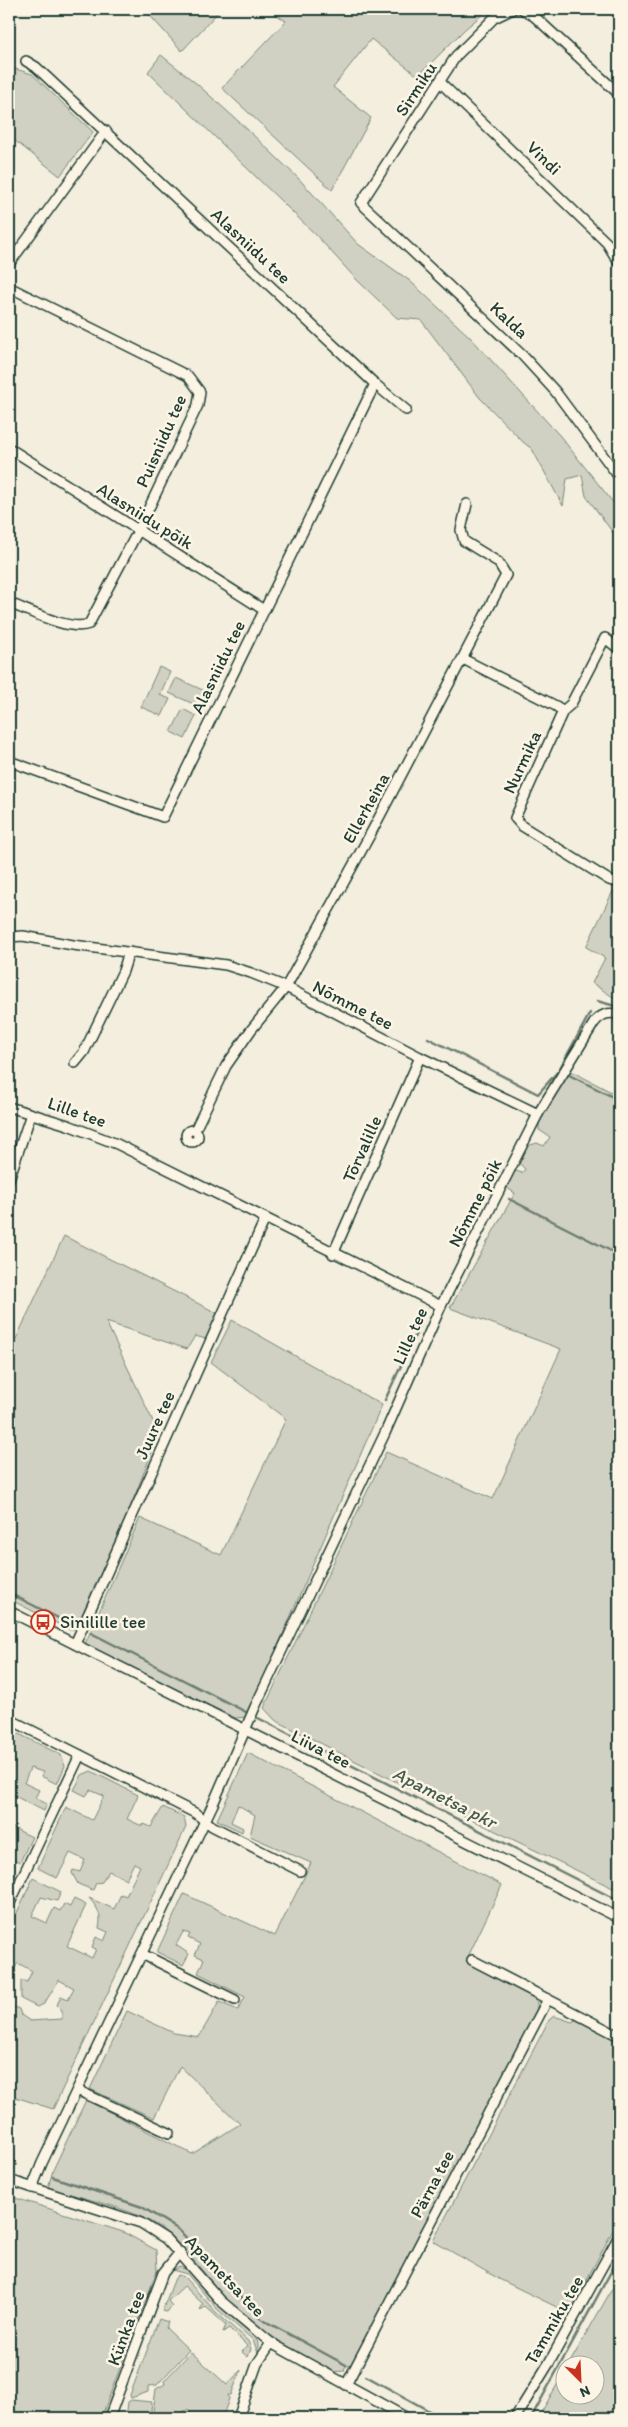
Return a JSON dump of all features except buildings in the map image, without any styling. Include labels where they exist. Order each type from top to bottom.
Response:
[{"type":"street","name":"Sirmiku","points":[[361,202],[456,56],[494,18],[513,9]]},
{"type":"street","points":[[522,9],[535,16],[619,94]]},
{"type":"street","name":"Alasniidu tee","points":[[26,61],[36,66],[375,384],[406,410]]},
{"type":"street","name":"Vindi","points":[[440,82],[607,243],[619,263]]},
{"type":"street","points":[[9,264],[106,132]]},
{"type":"street","name":"Kalda","points":[[361,202],[523,356],[555,391],[619,477]]},
{"type":"street","name":"Puisniidu tee","points":[[9,287],[188,376],[196,384],[200,392],[198,405],[138,531],[89,624],[82,627],[70,626],[9,603]]},
{"type":"street","name":"Alasniidu tee","points":[[9,761],[163,817],[375,384]]},
{"type":"street","name":"Alasniidu põik","points":[[9,448],[264,610]]},
{"type":"street","name":"Ellerheina","points":[[195,1130],[226,1066],[251,1030],[286,987],[464,659],[506,575],[498,562],[464,541],[461,530],[467,504]]},
{"type":"street","points":[[464,659],[563,711],[572,704],[605,638],[619,649]]},
{"type":"street","name":"Nurmika","points":[[563,711],[515,818],[522,826],[618,883]]},
{"type":"street","name":"Nõmme tee","points":[[9,937],[23,936],[73,946],[226,965],[286,987],[420,1058],[538,1114]]},
{"type":"street","points":[[75,1063],[84,1052],[123,971],[129,952]]},
{"type":"street","points":[[538,1114],[598,1017],[606,1014],[619,1015]]},
{"type":"street","name":"Tõrvalille","points":[[333,1254],[420,1058]]},
{"type":"street","name":"Lille tee","points":[[9,1107],[117,1144],[333,1254],[441,1306],[385,1433],[255,1707],[246,1730],[32,2188]]},
{"type":"street","points":[[9,1179],[31,1114]]},
{"type":"street","name":"Nõmme põik","points":[[441,1306],[538,1114]]},
{"type":"street","name":"Juure tee","points":[[75,1644],[265,1219]]},
{"type":"street","name":"Liiva tee","points":[[9,1610],[619,1918]]},
{"type":"street","points":[[9,1719],[195,1813],[204,1820],[300,1871]]},
{"type":"street","points":[[9,1905],[80,1754]]},
{"type":"street","points":[[142,1954],[235,2000]]},
{"type":"street","points":[[472,1960],[619,2036]]},
{"type":"street","name":"Pärna tee","points":[[346,2385],[548,1999]]},
{"type":"street","points":[[77,2090],[170,2133]]},
{"type":"street","name":"Apametsa tee","points":[[9,2180],[140,2223],[166,2238],[221,2301],[270,2342],[407,2418]]},
{"type":"street","name":"Tammiku tee","points":[[515,2418],[549,2363],[619,2236]]},
{"type":"street","name":"Künka tee","points":[[110,2418],[164,2273],[180,2252]]},
{"type":"street","points":[[238,2418],[257,2364],[270,2342]]},
{"type":"shaded area","points":[[144,9],[221,9],[182,51]]},
{"type":"shaded area","points":[[268,9],[489,9],[465,29],[418,76],[371,39],[333,87],[371,118],[332,190],[222,88],[286,21]]},
{"type":"shaded area","points":[[161,55],[197,84],[248,130],[300,180],[358,244],[410,281],[471,338],[560,436],[619,510],[619,541],[586,496],[582,475],[567,479],[563,506],[532,449],[480,398],[421,320],[397,318],[356,279],[317,236],[148,72]]},
{"type":"shaded area","points":[[9,67],[32,74],[93,132],[60,176],[9,136]]},
{"type":"shaded area","points":[[159,667],[170,672],[160,695],[170,699],[162,716],[141,707]]},
{"type":"shaded area","points":[[176,678],[205,691],[198,706],[169,693]]},
{"type":"shaded area","points":[[183,709],[196,716],[185,739],[171,732]]},
{"type":"shaded area","points":[[619,890],[619,1001],[592,983],[605,958],[586,947],[613,891]]},
{"type":"shaded area","points":[[571,1071],[619,1096],[619,1891],[444,1806],[275,1720],[264,1708],[386,1452],[493,1499],[561,1349],[450,1308],[515,1193],[507,1188],[513,1173],[516,1171],[522,1173],[525,1169],[518,1162],[527,1146],[537,1143],[544,1146],[550,1137],[539,1130],[539,1121]]},
{"type":"shaded area","points":[[64,1236],[217,1313],[206,1339],[195,1336],[187,1349],[106,1322],[159,1434],[128,1513],[76,1628],[70,1630],[9,1599],[9,1354]]},
{"type":"shaded area","points":[[232,1320],[382,1405],[247,1717],[235,1718],[85,1644],[140,1518],[221,1555],[286,1419],[211,1362]]},
{"type":"shaded area","points":[[9,1729],[61,1755],[65,1766],[57,1784],[41,1776],[43,1772],[30,1768],[24,1783],[39,1790],[35,1798],[47,1804],[44,1811],[9,1793]]},
{"type":"shaded area","points":[[248,1753],[502,1885],[466,1961],[530,1994],[537,2002],[537,2011],[353,2363],[345,2367],[344,2371],[332,2372],[259,2328],[226,2299],[177,2242],[153,2223],[116,2207],[48,2188],[53,2170],[86,2100],[192,2154],[240,2124],[180,2066],[154,2118],[90,2089],[127,2011],[174,2033],[199,2037],[219,2002],[238,2010],[245,1997],[198,1973],[204,1959],[195,1955],[200,1944],[188,1938],[190,1934],[183,1932],[176,1945],[189,1954],[183,1965],[157,1952],[184,1894],[275,1936],[311,1863],[250,1836],[255,1815],[238,1805],[231,1822],[243,1828],[242,1832],[217,1820]]},
{"type":"shaded area","points":[[91,1771],[138,1795],[127,1819],[142,1826],[144,1824],[151,1827],[163,1807],[184,1817],[186,1827],[53,2109],[9,2095],[9,2004],[19,2009],[21,2015],[30,2021],[62,2019],[62,2010],[57,2005],[61,1996],[68,1999],[74,1988],[59,1980],[44,2004],[37,2007],[21,1999],[21,1980],[27,1982],[32,1971],[18,1963],[9,1977],[9,1930],[33,1878],[61,1892],[57,1901],[41,1897],[32,1916],[47,1923],[54,1908],[60,1911],[64,1904],[70,1907],[74,1899],[86,1905],[67,1946],[92,1958],[96,1949],[92,1947],[96,1937],[104,1941],[108,1932],[99,1928],[99,1912],[89,1898],[114,1909],[121,1894],[126,1896],[140,1866],[134,1863],[126,1879],[109,1871],[102,1882],[96,1883],[93,1890],[78,1884],[72,1873],[73,1870],[80,1872],[85,1860],[70,1853],[57,1878],[38,1868],[66,1807],[92,1820],[104,1796],[90,1790],[86,1796],[74,1790],[82,1775]]},
{"type":"shaded area","points":[[9,1826],[32,1837],[20,1862],[11,1858],[12,1849],[9,1847]]},
{"type":"shaded area","points":[[554,2016],[572,2022],[577,2019],[619,2042],[619,2219],[569,2313],[501,2280],[433,2241],[549,2020]]},
{"type":"shaded area","points":[[9,2196],[123,2232],[156,2250],[157,2271],[101,2418],[9,2418]]},
{"type":"shaded area","points":[[180,2267],[189,2271],[222,2309],[255,2337],[258,2343],[258,2353],[253,2340],[217,2309],[187,2274],[172,2270]]},
{"type":"shaded area","points":[[178,2275],[184,2277],[216,2312],[248,2341],[251,2349],[248,2357],[242,2352],[247,2346],[229,2328],[223,2332],[226,2325],[206,2307],[200,2310],[203,2304],[184,2286],[168,2301],[172,2306],[167,2312],[162,2311],[175,2278]]},
{"type":"shaded area","points":[[619,2277],[619,2418],[538,2418],[556,2387],[556,2404],[606,2404],[606,2354],[575,2354]]},
{"type":"shaded area","points":[[159,2319],[168,2322],[166,2328],[189,2350],[157,2385],[148,2386],[148,2392],[131,2398],[130,2395]]},
{"type":"shaded area","points":[[191,2352],[227,2385],[241,2370],[231,2395],[228,2395],[229,2399],[222,2418],[194,2418],[188,2409],[173,2418],[152,2418],[156,2389],[165,2384],[164,2381]]},
{"type":"shaded area","points":[[131,2400],[152,2402],[150,2418],[126,2418],[128,2402]]},
{"type":"waterway","points":[[597,1001],[619,1007]]},
{"type":"waterway","points":[[428,1038],[538,1094],[559,1070],[590,1013]]},
{"type":"waterway","points":[[569,1075],[619,1100]]},
{"type":"waterway","points":[[509,1199],[619,1255]]},
{"type":"waterway","points":[[385,1400],[420,1325]]},
{"type":"waterway","points":[[9,1593],[74,1626]]},
{"type":"waterway","points":[[91,1633],[246,1712]]},
{"type":"waterway","name":"Apametsa pkr","points":[[258,1718],[619,1901]]},
{"type":"waterway","points":[[9,2163],[16,2165]]},
{"type":"waterway","points":[[53,2177],[142,2207],[179,2230],[261,2319],[346,2365]]},
{"type":"waterway","points":[[531,2418],[619,2257]]},
{"type":"waterway","points":[[366,2376],[442,2418]]},
{"type":"place","name":"Sinilille tee","points":[[43,1622]]}]
